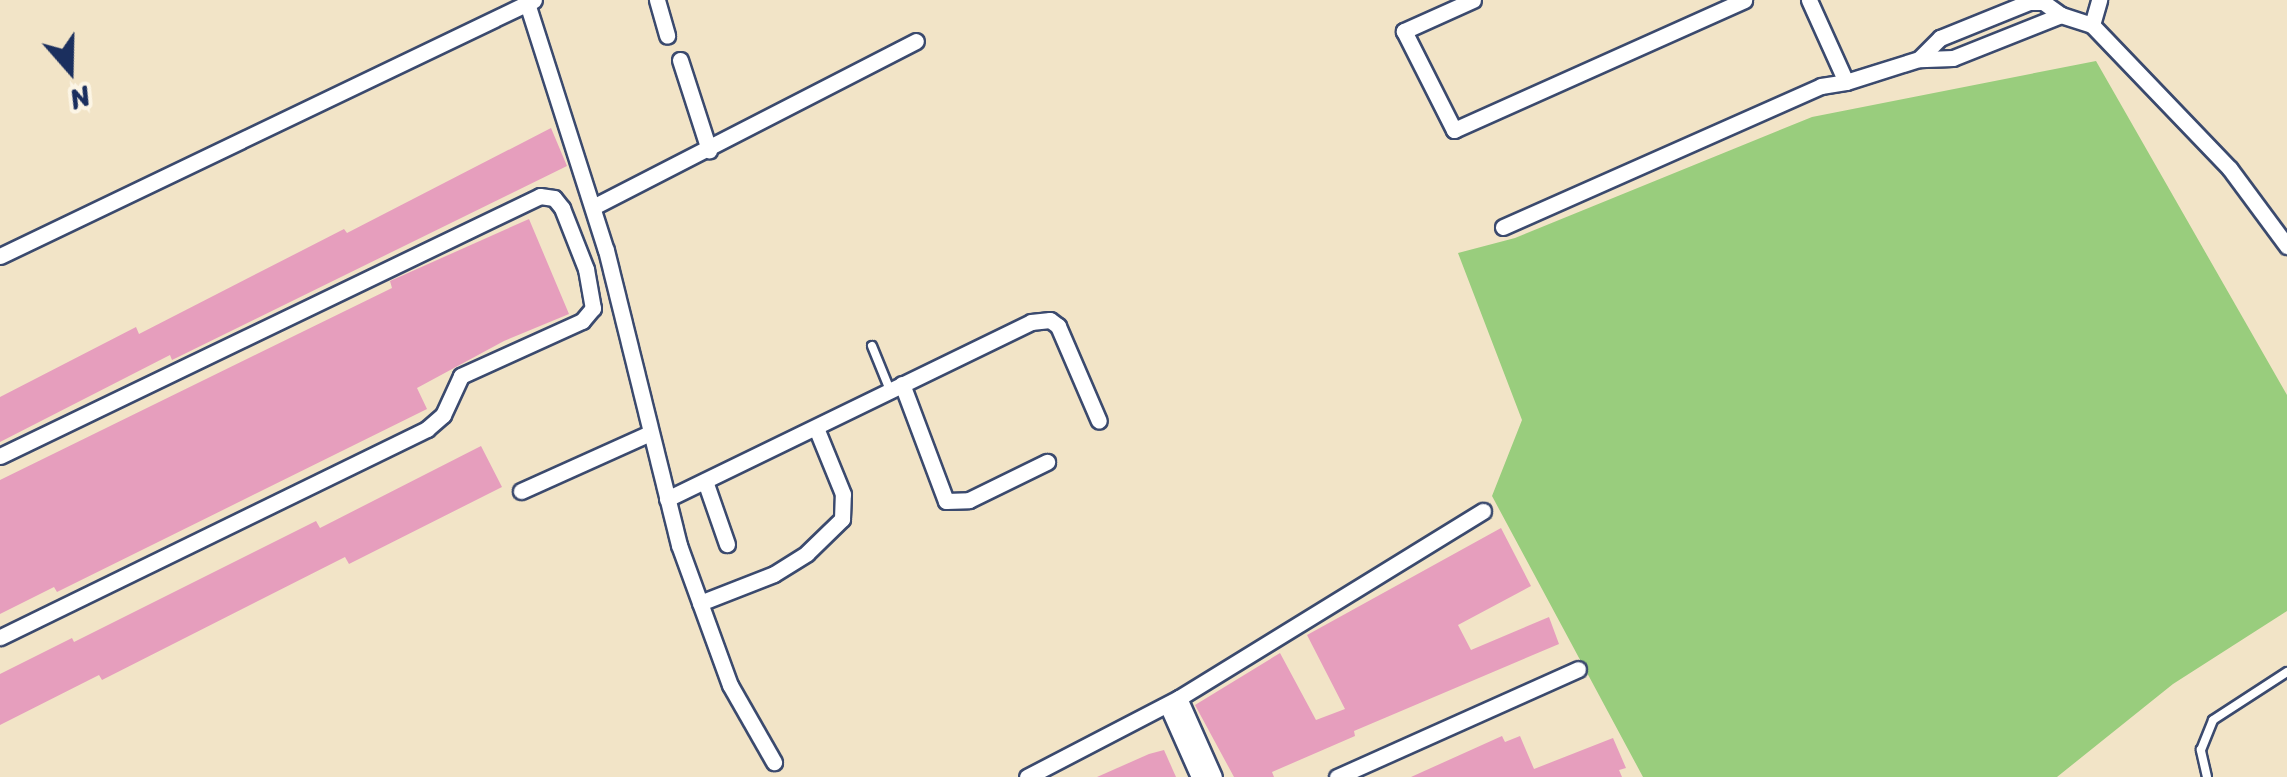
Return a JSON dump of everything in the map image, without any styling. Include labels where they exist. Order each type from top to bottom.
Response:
[{"type":"street","points":[[657,0],[668,36]]},
{"type":"street","points":[[1473,0],[1404,31],[1454,130],[1744,0]]},
{"type":"street","points":[[1809,0],[1846,82]]},
{"type":"street","points":[[2092,25],[2099,0]]},
{"type":"street","points":[[0,256],[529,1],[593,206],[666,498],[730,685],[774,762]]},
{"type":"street","points":[[1919,59],[1940,38],[2013,7],[2044,1]]},
{"type":"street","points":[[2044,1],[2061,15],[2092,25],[2230,169],[2287,246]]},
{"type":"street","points":[[2044,1],[2046,23]]},
{"type":"street","points":[[1503,227],[1821,86],[1919,59],[1954,58],[2061,15]]},
{"type":"street","points":[[593,206],[709,150],[916,40]]},
{"type":"street","points":[[680,60],[709,150]]},
{"type":"street","points":[[0,456],[540,196],[554,198],[562,208],[586,268],[593,308],[582,321],[461,376],[443,414],[428,429],[0,637]]},
{"type":"street","points":[[666,498],[1031,322],[1050,320],[1065,338],[1100,420]]},
{"type":"street","points":[[896,387],[946,501],[969,500],[1046,462]]},
{"type":"street","points":[[700,603],[774,574],[807,553],[842,519],[843,494],[816,428]]},
{"type":"street","points":[[521,491],[650,432]]},
{"type":"street","points":[[705,481],[727,544]]},
{"type":"street","points":[[1027,777],[1173,701],[1483,511]]},
{"type":"street","points":[[1337,777],[1578,669]]},
{"type":"street","points":[[1173,701],[1200,777]]},
{"type":"street","points":[[1173,701],[1214,777]]},
{"type":"lane","points":[[872,346],[896,387]]},
{"type":"lane","points":[[2206,777],[2201,750],[2213,720],[2287,672]]},
{"type":"green space","points":[[2096,61],[2287,395],[2287,611],[2173,684],[2057,777],[1643,777],[1492,496],[1522,420],[1458,253],[1515,238],[1812,117]]},
{"type":"building","points":[[551,128],[567,166],[172,360],[170,355],[0,442],[0,397],[136,327],[139,334],[344,229],[347,233]]},
{"type":"building","points":[[529,219],[569,314],[504,341],[417,388],[427,409],[57,592],[54,587],[0,614],[0,480],[392,288],[390,281]]},
{"type":"building","points":[[481,446],[502,487],[349,564],[345,557],[102,680],[99,675],[0,725],[0,674],[72,638],[74,642],[316,521],[320,528]]},
{"type":"building","points":[[1501,528],[1531,586],[1458,625],[1471,650],[1549,617],[1559,644],[1354,731],[1355,736],[1272,772],[1274,777],[1234,777],[1195,705],[1280,653],[1316,720],[1345,709],[1307,635]]},
{"type":"building","points":[[1502,736],[1505,742],[1520,736],[1534,769],[1613,738],[1626,768],[1619,770],[1622,777],[1411,777]]},
{"type":"building","points":[[1164,750],[1176,777],[1097,777],[1149,754]]}]
